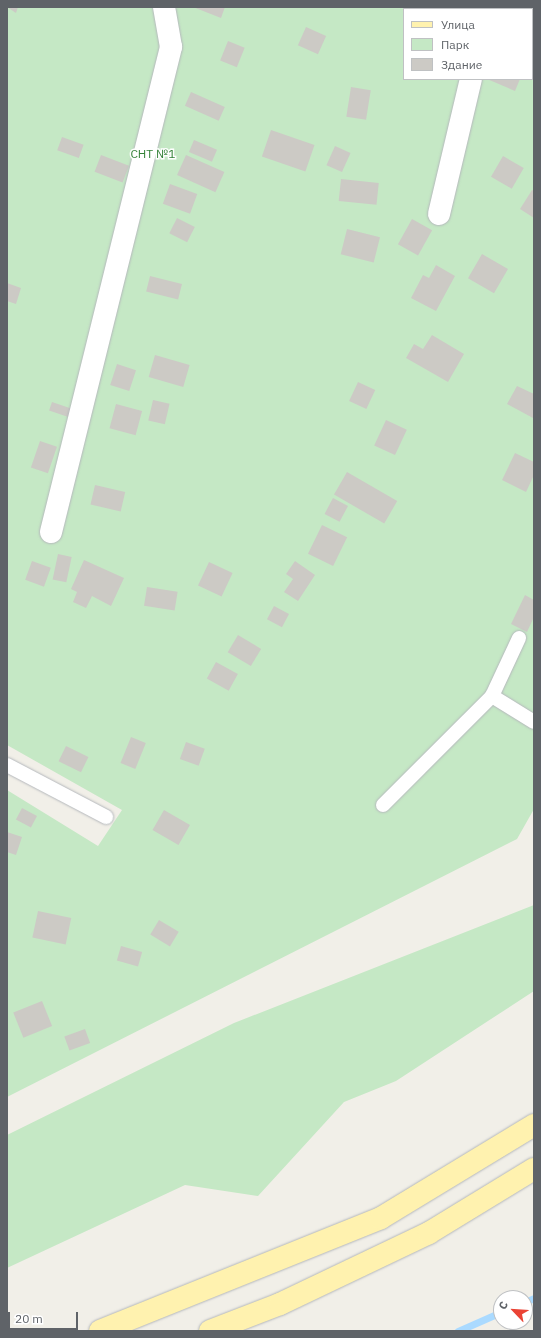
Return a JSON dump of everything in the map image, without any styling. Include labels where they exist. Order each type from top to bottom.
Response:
[{"type":"main road","points":[[100,1331],[381,1218],[534,1125]]},
{"type":"main road","points":[[210,1331],[280,1304],[429,1234],[534,1169]]},
{"type":"street","points":[[51,532],[171,47],[164,7]]},
{"type":"street","points":[[439,214],[471,80]]},
{"type":"lane","points":[[383,805],[492,696],[520,638]]},
{"type":"lane","points":[[492,696],[534,722]]},
{"type":"lane","points":[[7,765],[106,817]]},
{"type":"green space","name":"СНТ №1","points":[[7,7],[534,7],[534,809],[517,839],[7,1097],[7,790],[98,846],[122,810],[7,745]]},
{"type":"green space","points":[[534,905],[534,991],[396,1081],[344,1102],[258,1196],[185,1185],[7,1268],[7,1135],[234,1023]]},
{"type":"building","points":[[7,7],[18,7],[16,13]]},
{"type":"building","points":[[193,7],[225,7],[221,18]]},
{"type":"building","points":[[306,27],[326,36],[318,54],[298,45]]},
{"type":"building","points":[[228,41],[245,48],[237,67],[220,60]]},
{"type":"building","points":[[489,80],[520,80],[515,91]]},
{"type":"building","points":[[351,87],[371,90],[366,120],[346,117]]},
{"type":"building","points":[[191,92],[225,107],[219,121],[185,106]]},
{"type":"building","points":[[271,130],[314,145],[305,171],[262,156]]},
{"type":"building","points":[[62,137],[84,145],[79,158],[57,150]]},
{"type":"building","points":[[194,140],[217,150],[212,162],[189,152]]},
{"type":"building","points":[[335,146],[351,153],[342,172],[326,165]]},
{"type":"building","points":[[101,155],[129,166],[123,183],[95,172]]},
{"type":"building","points":[[186,155],[224,172],[215,192],[177,175]]},
{"type":"building","points":[[503,156],[524,168],[512,189],[491,177]]},
{"type":"building","points":[[341,179],[379,183],[376,205],[339,201]]},
{"type":"building","points":[[170,184],[197,194],[190,214],[163,204]]},
{"type":"building","points":[[532,190],[534,191],[534,218],[520,209]]},
{"type":"building","points":[[177,218],[195,227],[187,242],[169,233]]},
{"type":"building","points":[[412,219],[432,230],[418,256],[398,244]]},
{"type":"building","points":[[347,229],[380,237],[374,262],[341,254]]},
{"type":"building","points":[[482,254],[508,269],[494,293],[468,278]]},
{"type":"building","points":[[436,265],[455,276],[436,311],[411,298],[423,275],[429,278]]},
{"type":"building","points":[[150,276],[182,284],[178,300],[146,292]]},
{"type":"building","points":[[7,283],[21,288],[16,304],[7,301]]},
{"type":"building","points":[[432,335],[464,354],[448,382],[406,358],[414,344],[423,349]]},
{"type":"building","points":[[155,355],[190,365],[183,387],[149,377]]},
{"type":"building","points":[[117,364],[136,370],[129,391],[110,385]]},
{"type":"building","points":[[358,382],[375,390],[366,409],[349,401]]},
{"type":"building","points":[[517,386],[534,394],[533,418],[507,404]]},
{"type":"building","points":[[153,400],[170,404],[165,424],[148,420]]},
{"type":"building","points":[[52,402],[72,409],[69,417],[49,411]]},
{"type":"building","points":[[116,404],[142,411],[136,435],[110,428]]},
{"type":"building","points":[[386,420],[407,430],[395,455],[374,445]]},
{"type":"building","points":[[40,441],[57,447],[48,473],[31,467]]},
{"type":"building","points":[[515,453],[534,462],[534,475],[526,492],[502,480]]},
{"type":"building","points":[[347,472],[397,501],[384,524],[334,495]]},
{"type":"building","points":[[95,485],[125,492],[121,511],[91,504]]},
{"type":"building","points":[[333,498],[348,506],[340,522],[325,514]]},
{"type":"building","points":[[322,525],[347,537],[333,566],[308,554]]},
{"type":"building","points":[[58,554],[72,557],[66,582],[53,579]]},
{"type":"building","points":[[84,560],[124,578],[111,606],[92,596],[86,608],[73,602],[77,592],[71,589]]},
{"type":"building","points":[[32,561],[51,568],[44,587],[25,580]]},
{"type":"building","points":[[295,561],[315,575],[298,601],[284,592],[293,579],[286,574]]},
{"type":"building","points":[[209,562],[233,573],[222,597],[198,586]]},
{"type":"building","points":[[147,587],[178,592],[175,611],[144,606]]},
{"type":"building","points":[[525,595],[534,600],[534,617],[527,632],[511,624]]},
{"type":"building","points":[[274,606],[289,614],[282,627],[267,619]]},
{"type":"building","points":[[238,635],[261,649],[251,666],[228,652]]},
{"type":"building","points":[[216,662],[238,674],[229,691],[207,679]]},
{"type":"building","points":[[131,737],[146,743],[135,769],[121,763]]},
{"type":"building","points":[[186,742],[205,749],[199,766],[180,759]]},
{"type":"building","points":[[66,746],[88,757],[81,772],[59,761]]},
{"type":"building","points":[[22,808],[37,816],[31,827],[16,819]]},
{"type":"building","points":[[164,810],[190,825],[178,845],[152,830]]},
{"type":"building","points":[[7,832],[22,837],[16,855],[7,852]]},
{"type":"building","points":[[38,911],[71,918],[66,944],[32,937]]},
{"type":"building","points":[[159,920],[179,932],[170,946],[150,935]]},
{"type":"building","points":[[121,946],[142,952],[138,966],[117,960]]},
{"type":"building","points":[[42,1001],[52,1026],[23,1038],[13,1013]]},
{"type":"building","points":[[85,1029],[90,1043],[69,1051],[64,1037]]},
{"type":"waterway","points":[[458,1331],[493,1316]]}]
